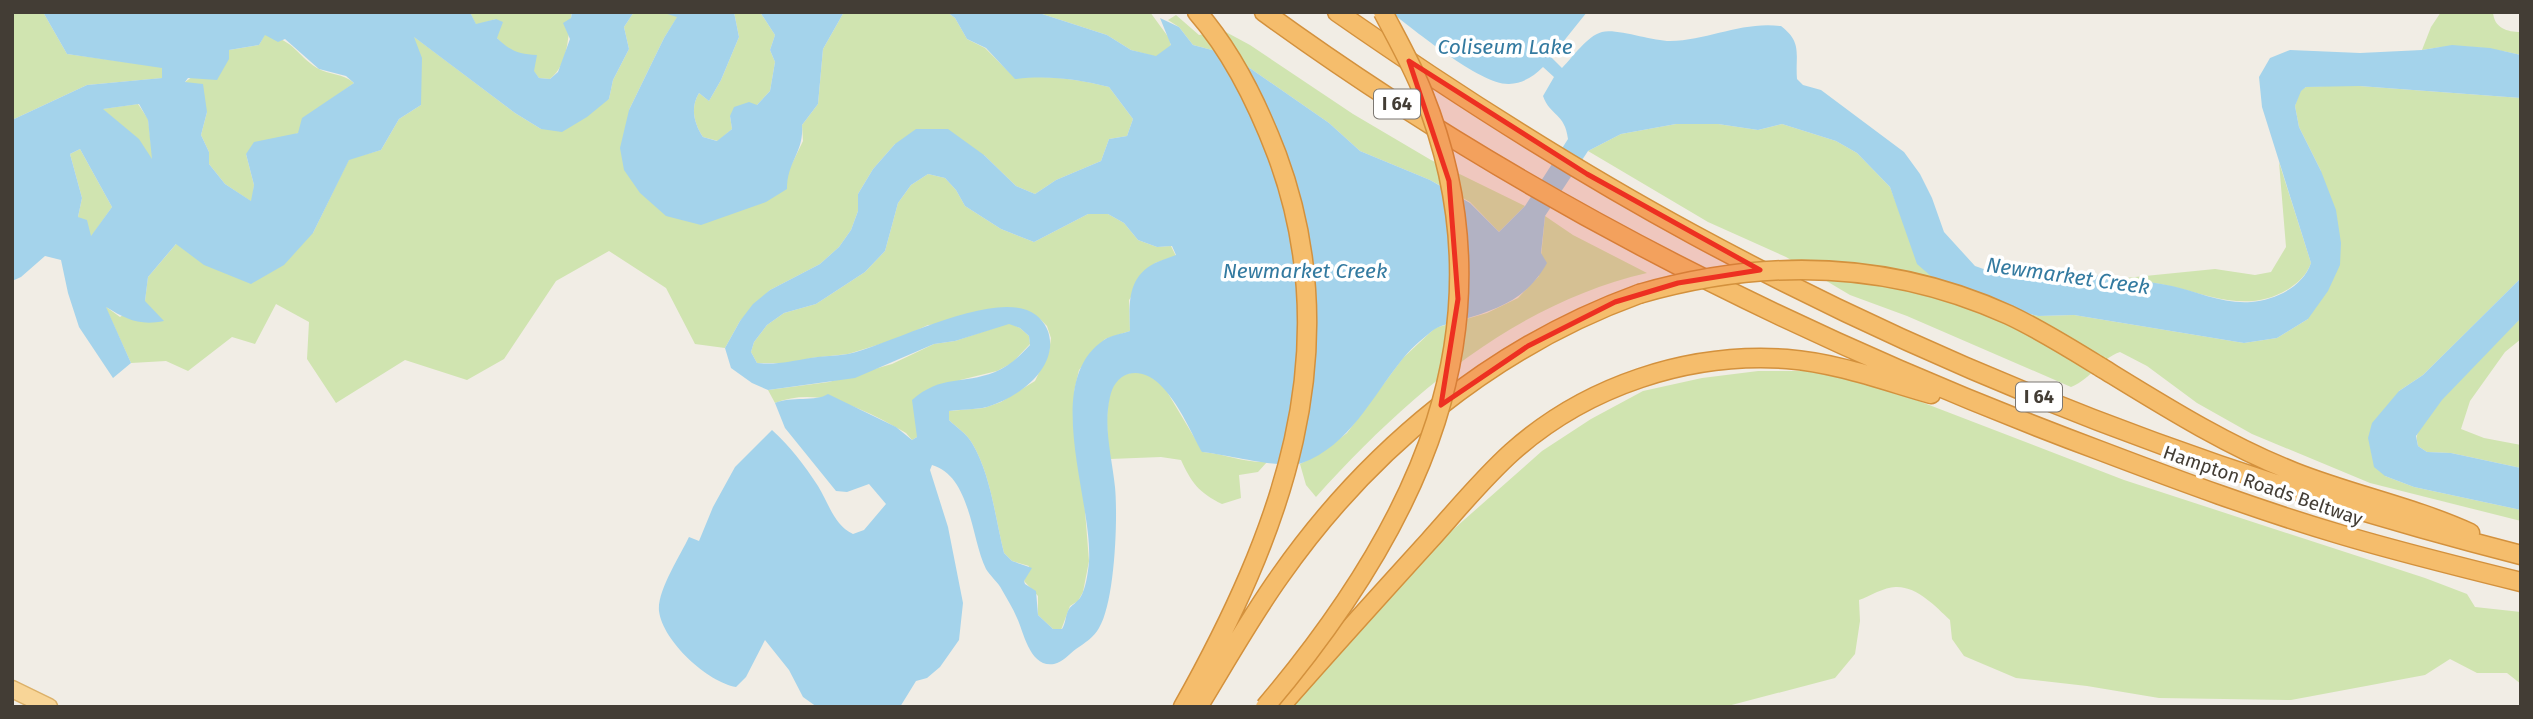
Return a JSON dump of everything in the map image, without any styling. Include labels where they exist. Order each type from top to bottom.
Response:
[{"type":"highway","name":"I 64","points":[[1264,12],[1378,93],[1535,188],[1621,236],[1759,304],[1997,412]]},
{"type":"highway","name":"I 64","points":[[1337,12],[1460,95],[1587,174],[1685,230],[1775,278],[1954,362],[2216,464],[2397,522],[2519,555]]},
{"type":"highway","points":[[1265,707],[1345,604],[1393,525],[1425,457],[1451,367],[1458,272],[1455,219],[1449,181],[1439,139],[1423,92],[1406,54],[1382,12]]},
{"type":"highway","points":[[1182,707],[1227,622],[1278,500],[1292,451],[1306,380],[1308,325],[1305,266],[1290,195],[1268,129],[1238,72],[1202,18]]},
{"type":"highway","points":[[1199,707],[1279,577],[1332,509],[1382,456],[1447,401],[1500,363],[1558,329],[1639,294],[1694,279],[1758,270],[1813,269],[1877,275],[1928,286],[1996,310],[2041,332],[2211,432],[2266,460],[2340,488],[2438,518],[2519,555]]},
{"type":"highway","points":[[1280,707],[1492,472],[1542,428],[1592,398],[1644,376],[1700,363],[1738,359],[1817,363],[1848,369],[1997,412]]},
{"type":"highway","name":"Hampton Roads Beltway","points":[[1997,412],[2236,501],[2349,537],[2521,582]]},
{"type":"main road","points":[[12,689],[50,707]]},
{"type":"highlighted area","points":[[1409,61],[1587,174],[1760,270],[1678,283],[1615,302],[1528,346],[1441,405],[1458,299],[1449,181]]},
{"type":"green space","points":[[12,12],[43,12],[67,54],[162,67],[163,78],[87,85],[12,120]]},
{"type":"green space","points":[[470,12],[572,12],[567,48],[561,65],[550,79],[539,78],[520,54],[508,50],[497,38],[496,19],[476,25]]},
{"type":"green space","points":[[634,12],[661,12],[678,16],[664,38],[629,110],[787,174],[803,141],[802,125],[818,104],[823,49],[844,12],[947,12],[955,18],[967,39],[985,48],[1015,78],[1062,78],[1109,87],[1133,119],[1127,136],[1109,139],[1101,161],[1056,180],[1035,194],[1016,186],[984,155],[895,144],[873,169],[858,194],[858,211],[851,230],[839,247],[820,264],[770,290],[740,321],[725,348],[695,344],[666,288],[609,251],[556,281],[504,359],[467,380],[405,360],[336,403],[307,359],[309,322],[276,304],[255,344],[232,337],[188,371],[166,361],[131,363],[105,306],[120,317],[145,301],[148,277],[177,243],[313,233],[349,159],[381,150],[399,119],[421,105],[413,36],[515,113],[541,129],[609,99],[613,80],[629,49],[624,27]]},
{"type":"green space","points":[[734,12],[760,12],[775,35],[770,50],[775,62],[770,91],[757,105],[730,116],[732,129],[718,141],[703,137],[695,121],[694,110],[699,93],[709,101],[739,37]]},
{"type":"green space","points":[[1036,12],[1150,12],[1169,38],[1171,46],[1157,57],[1131,50],[1107,35]]},
{"type":"green space","points":[[2441,12],[2493,12],[2496,22],[2502,28],[2521,32],[2521,55],[2472,47],[2422,50],[2431,27]]},
{"type":"green space","points":[[1176,15],[1199,35],[1224,31],[1250,45],[1353,114],[1431,160],[1525,206],[1499,232],[1470,202],[1430,180],[1360,151],[1329,123],[1231,55],[1193,45],[1179,27],[1168,20]]},
{"type":"green space","points":[[265,34],[289,44],[317,68],[345,77],[354,83],[329,101],[298,133],[246,154],[254,185],[252,202],[225,184],[209,164],[209,152],[201,135],[207,112],[185,82],[229,50],[259,45]]},
{"type":"green space","points":[[2306,87],[2521,98],[2521,278],[2423,375],[2399,391],[2385,476],[2414,487],[2521,510],[2521,521],[2370,483],[2252,434],[2197,403],[2147,366],[2120,352],[2112,355],[2085,379],[2071,387],[1907,316],[1850,295],[1786,257],[1708,222],[1588,151],[1621,134],[1676,124],[1718,124],[1758,130],[1782,124],[1836,141],[1857,153],[1890,187],[1900,213],[2014,310],[2038,316],[2074,315],[2244,343],[2277,338],[2308,319],[2321,171],[2299,127],[2295,106],[2300,91]]},
{"type":"green space","points":[[138,104],[148,119],[153,161],[102,109]]},
{"type":"green space","points":[[80,149],[112,207],[91,237],[78,217],[82,198],[70,154]]},
{"type":"green space","points":[[2279,162],[2311,263],[2294,285],[2276,296],[2261,300],[2233,301],[2125,278],[2215,269],[2255,275],[2271,272],[2286,247]]},
{"type":"green space","points":[[928,174],[945,178],[965,206],[1001,229],[1034,242],[1088,214],[1108,214],[1124,223],[1138,240],[1157,247],[1171,246],[1176,256],[1155,263],[1129,300],[1130,331],[1105,339],[1079,370],[1074,392],[1076,449],[1084,498],[1089,561],[1083,592],[1078,601],[1070,606],[1061,630],[1053,629],[1038,615],[1038,596],[1024,581],[1029,566],[1012,561],[1004,553],[984,469],[972,443],[949,420],[949,411],[984,408],[1001,402],[1035,381],[1049,352],[1051,338],[1047,326],[1039,318],[928,325],[900,338],[848,354],[792,363],[757,363],[751,352],[754,342],[767,325],[784,313],[816,304],[865,272],[885,251],[898,203],[911,185]]},
{"type":"green space","points":[[1545,216],[1573,235],[1647,273],[1598,287],[1551,307],[1507,331],[1465,359],[1387,424],[1316,497],[1306,485],[1300,464],[1319,454],[1347,433],[1403,358],[1435,328],[1487,313],[1518,298],[1539,276]]},
{"type":"green space","points":[[2521,318],[2521,339],[2505,352],[2470,401],[2461,429],[2484,438],[2521,445],[2521,468],[2451,453],[2427,452],[2418,446],[2417,436],[2432,411]]},
{"type":"green space","points":[[1009,323],[1029,336],[1030,344],[1012,363],[997,371],[960,380],[912,440],[906,433],[843,403],[809,397],[775,403],[768,390],[829,382],[892,364],[934,344],[955,341]]},
{"type":"green space","points":[[1758,371],[1808,371],[1911,398],[2124,480],[2425,578],[2467,594],[2475,607],[2521,612],[2521,684],[2507,673],[2477,673],[2450,659],[2425,675],[2291,700],[2159,698],[2016,678],[1964,656],[1952,639],[1950,620],[1919,594],[1905,588],[1893,587],[1859,600],[1860,621],[1855,654],[1835,678],[1724,707],[1265,707],[1395,581],[1542,451],[1591,419],[1643,391],[1702,378]]},
{"type":"green space","points":[[1133,372],[1147,373],[1163,385],[1203,452],[1267,462],[1258,472],[1239,475],[1241,498],[1222,504],[1207,496],[1188,475],[1181,460],[1161,457],[1110,459],[1108,403],[1115,382],[1121,376]]},
{"type":"water","points":[[43,12],[470,12],[476,24],[496,19],[503,22],[497,38],[515,51],[537,55],[534,71],[539,78],[550,79],[558,72],[570,39],[563,23],[571,18],[572,12],[634,12],[624,27],[629,49],[613,80],[609,99],[562,132],[541,129],[515,113],[414,37],[422,58],[421,105],[399,119],[381,150],[349,160],[313,233],[284,265],[251,284],[204,265],[176,244],[148,277],[145,301],[164,321],[147,323],[133,320],[106,307],[131,363],[113,378],[79,327],[61,260],[45,256],[21,277],[12,281],[12,120],[87,85],[162,78],[162,68],[67,54]],"holes":[[[265,35],[278,42],[285,39],[319,69],[346,76],[354,83],[302,118],[298,133],[254,142],[246,154],[254,185],[251,201],[225,184],[209,164],[209,152],[201,135],[207,112],[203,84],[185,82],[188,78],[217,80],[229,59],[229,50],[259,45]],[[139,104],[148,120],[152,159],[139,139],[103,109]],[[80,149],[112,207],[91,236],[87,220],[78,217],[82,198],[70,154]]]},
{"type":"water","points":[[661,12],[734,12],[739,37],[709,101],[699,93],[694,110],[695,121],[703,137],[717,141],[732,129],[730,116],[734,107],[749,102],[757,105],[770,91],[775,62],[770,50],[775,35],[760,12],[844,12],[823,49],[818,104],[802,125],[801,143],[790,171],[787,189],[766,202],[701,225],[666,216],[640,193],[624,170],[620,148],[629,110],[677,17]]},
{"type":"water","name":"Newmarket Creek","points":[[947,12],[1036,12],[1107,35],[1131,50],[1156,56],[1171,45],[1160,18],[1179,27],[1193,45],[1231,55],[1329,123],[1360,151],[1430,180],[1470,203],[1499,232],[1525,206],[1568,139],[1564,124],[1549,108],[1543,96],[1554,77],[1543,67],[1532,77],[1519,82],[1497,82],[1448,55],[1391,12],[1587,12],[1551,57],[1562,68],[1586,42],[1602,32],[1670,41],[1753,26],[1781,26],[1795,44],[1797,79],[1803,85],[1821,90],[1904,152],[1920,174],[1932,198],[1944,232],[1975,266],[1995,273],[2135,280],[2241,302],[2260,301],[2287,291],[2302,279],[2311,263],[2262,107],[2259,77],[2270,58],[2290,50],[2360,53],[2422,50],[2452,45],[2490,48],[2521,55],[2521,98],[2359,86],[2306,87],[2301,91],[2295,106],[2299,127],[2321,171],[2336,210],[2341,243],[2340,265],[2328,291],[2308,319],[2277,338],[2244,343],[2074,315],[2038,316],[1940,284],[1917,264],[1890,187],[1857,153],[1836,141],[1782,124],[1758,130],[1718,124],[1676,124],[1621,134],[1588,151],[1545,216],[1541,253],[1547,263],[1530,286],[1500,307],[1432,331],[1404,357],[1346,433],[1319,455],[1302,463],[1282,465],[1202,452],[1173,400],[1152,378],[1141,373],[1124,375],[1118,380],[1111,393],[1107,420],[1116,518],[1109,599],[1097,631],[1060,662],[1046,664],[1039,661],[1029,648],[1012,607],[986,569],[962,495],[945,471],[932,465],[930,470],[948,527],[963,603],[959,640],[940,667],[927,678],[916,681],[900,707],[817,707],[803,697],[789,670],[765,640],[746,677],[736,687],[725,684],[700,669],[678,647],[662,623],[659,603],[665,584],[689,537],[699,541],[713,507],[735,467],[772,430],[802,464],[818,486],[836,520],[846,530],[853,534],[864,530],[886,504],[869,484],[847,492],[836,491],[785,428],[775,403],[817,398],[828,394],[896,427],[912,440],[917,437],[912,400],[933,386],[995,372],[1005,367],[1030,345],[1029,336],[1020,328],[1009,324],[955,341],[934,344],[855,378],[768,390],[752,383],[731,368],[725,348],[740,321],[753,304],[770,290],[820,264],[839,247],[851,230],[858,211],[858,194],[873,169],[895,144],[916,129],[948,129],[984,155],[1016,186],[1035,194],[1056,180],[1101,161],[1109,139],[1127,136],[1133,119],[1109,87],[1062,78],[1015,79],[986,48],[967,39],[955,18]],"holes":[[[928,174],[945,178],[965,206],[1001,229],[1034,242],[1088,214],[1108,214],[1124,223],[1138,240],[1157,247],[1172,246],[1176,255],[1155,263],[1139,276],[1130,301],[1130,331],[1104,340],[1085,359],[1076,384],[1074,444],[1088,536],[1089,562],[1082,594],[1069,609],[1062,629],[1053,629],[1038,615],[1036,591],[1024,581],[1032,568],[1012,561],[1004,553],[984,469],[972,443],[949,420],[949,411],[982,408],[997,403],[1017,393],[1035,378],[1042,369],[1050,348],[1049,334],[1040,318],[1019,308],[997,307],[945,320],[848,354],[757,363],[751,352],[754,342],[767,325],[784,313],[816,304],[865,272],[885,251],[898,203],[911,185]]]},
{"type":"water","points":[[2521,278],[2521,318],[2442,400],[2416,436],[2418,446],[2427,452],[2451,453],[2521,468],[2521,510],[2414,487],[2385,476],[2374,467],[2368,438],[2372,423],[2399,391],[2423,375]]},
{"type":"water label","name":"Coliseum Lake","points":[[1505,47]]}]
